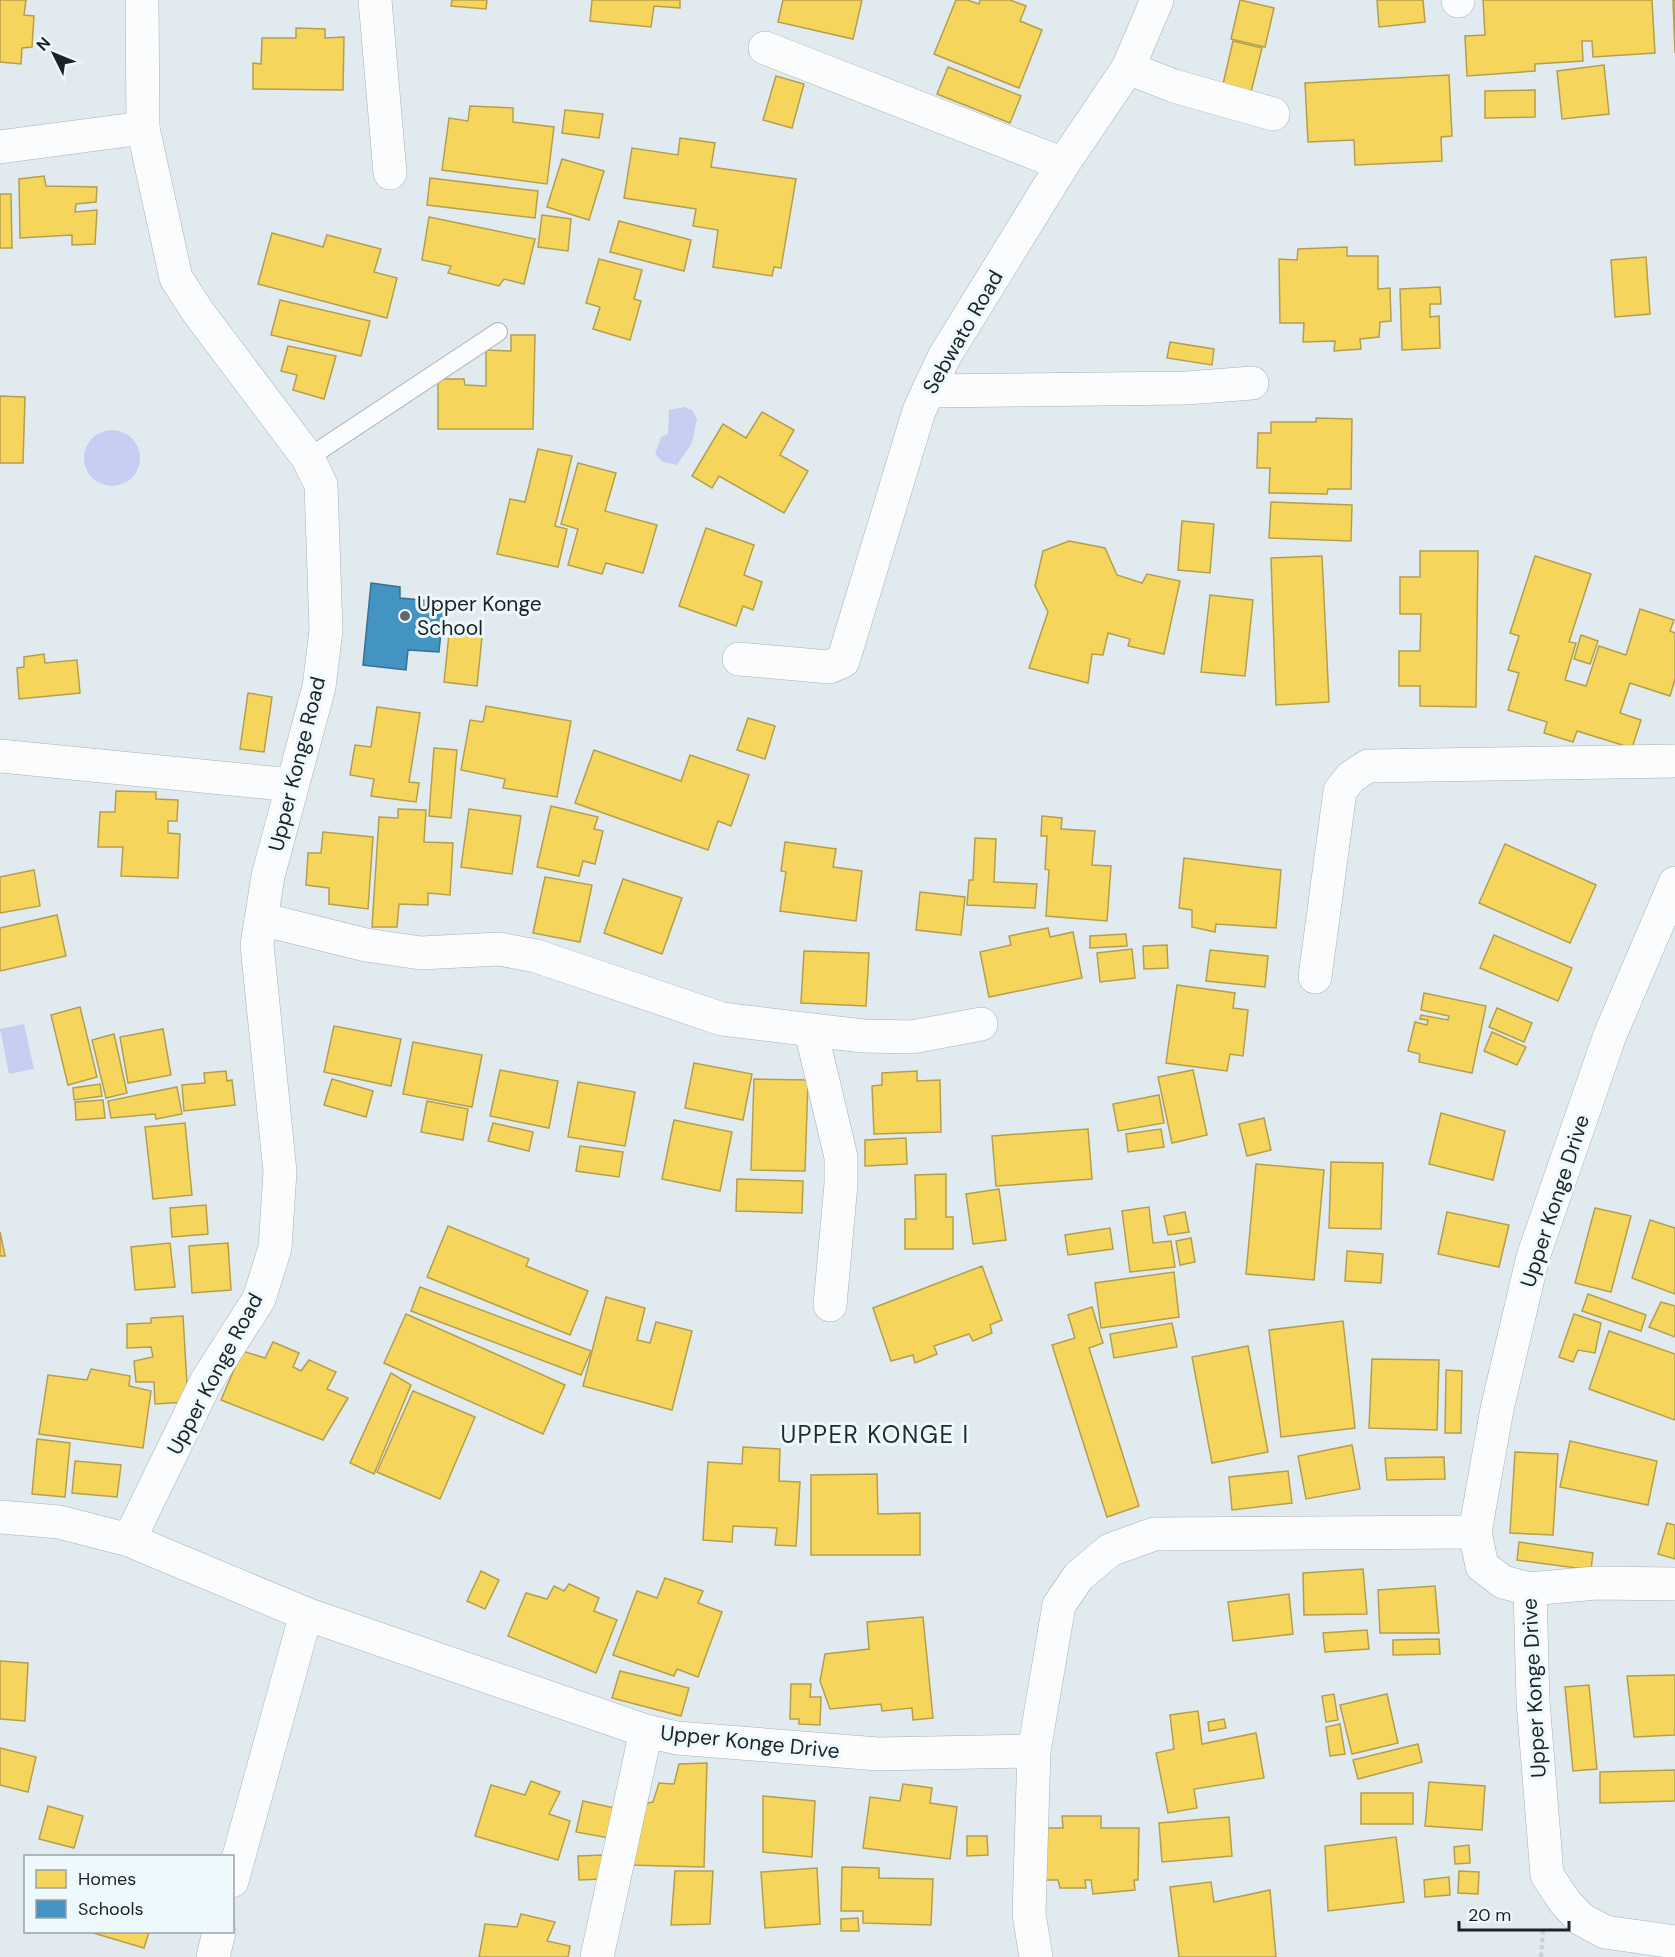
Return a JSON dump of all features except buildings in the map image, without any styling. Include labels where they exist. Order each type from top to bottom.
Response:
[{"type":"street","name":"Upper Konge Road","points":[[129,1540],[206,1382],[258,1299],[275,1248],[280,1172],[257,945],[268,876],[319,687],[326,630],[321,485],[308,458],[198,312],[176,278],[143,128],[142,0]]},
{"type":"street","points":[[375,0],[390,173]]},
{"type":"street","name":"Sebwato Road","points":[[739,660],[829,667],[843,661],[920,411],[944,357],[1063,164],[1128,68],[1157,0]]},
{"type":"street","points":[[765,48],[1063,164]]},
{"type":"street","points":[[1128,68],[1174,86],[1273,114]]},
{"type":"street","points":[[0,147],[143,128]]},
{"type":"street","points":[[928,391],[1187,388],[1252,383]]},
{"type":"street","points":[[0,756],[292,785]]},
{"type":"street","points":[[1315,977],[1340,791],[1351,777],[1368,766],[1675,760]]},
{"type":"street","name":"Upper Konge Drive","points":[[1675,883],[1610,1035],[1533,1257],[1497,1409],[1475,1532],[1482,1566],[1503,1582],[1530,1589],[1533,1701],[1547,1875],[1565,1902],[1581,1919],[1605,1932],[1675,1942]]},
{"type":"street","points":[[261,919],[366,945],[421,953],[499,949],[536,956],[722,1019],[812,1031],[912,1037],[981,1024]]},
{"type":"street","points":[[812,1031],[840,1157],[841,1184],[831,1305]]},
{"type":"street","name":"Upper Konge Drive","points":[[0,1517],[59,1522],[129,1540],[306,1614],[646,1731],[677,1738],[878,1754],[1034,1751]]},
{"type":"street","points":[[1036,1957],[1029,1914],[1034,1751],[1059,1605],[1079,1576],[1110,1550],[1154,1534],[1475,1532]]},
{"type":"street","points":[[1530,1589],[1596,1583],[1675,1584]]},
{"type":"street","points":[[234,1874],[306,1614]]},
{"type":"street","points":[[597,1957],[646,1731]]},
{"type":"street","points":[[213,1957],[219,1933]]},
{"type":"lane","points":[[308,458],[498,332]]},
{"type":"water","points":[[684,407],[692,410],[697,419],[692,443],[677,465],[663,462],[655,454],[661,437],[668,434],[669,410]]},
{"type":"water","points":[[112,430],[123,432],[132,438],[138,447],[140,458],[138,469],[132,478],[123,484],[112,486],[101,484],[92,478],[86,469],[84,458],[86,447],[92,438],[101,432]]},
{"type":"water","points":[[24,1024],[34,1069],[9,1074],[0,1029]]},
{"type":"place","name":"Upper Konge School","points":[[405,616]]},
{"type":"district","name":"UPPER KONGE I","points":[[875,1435]]}]
